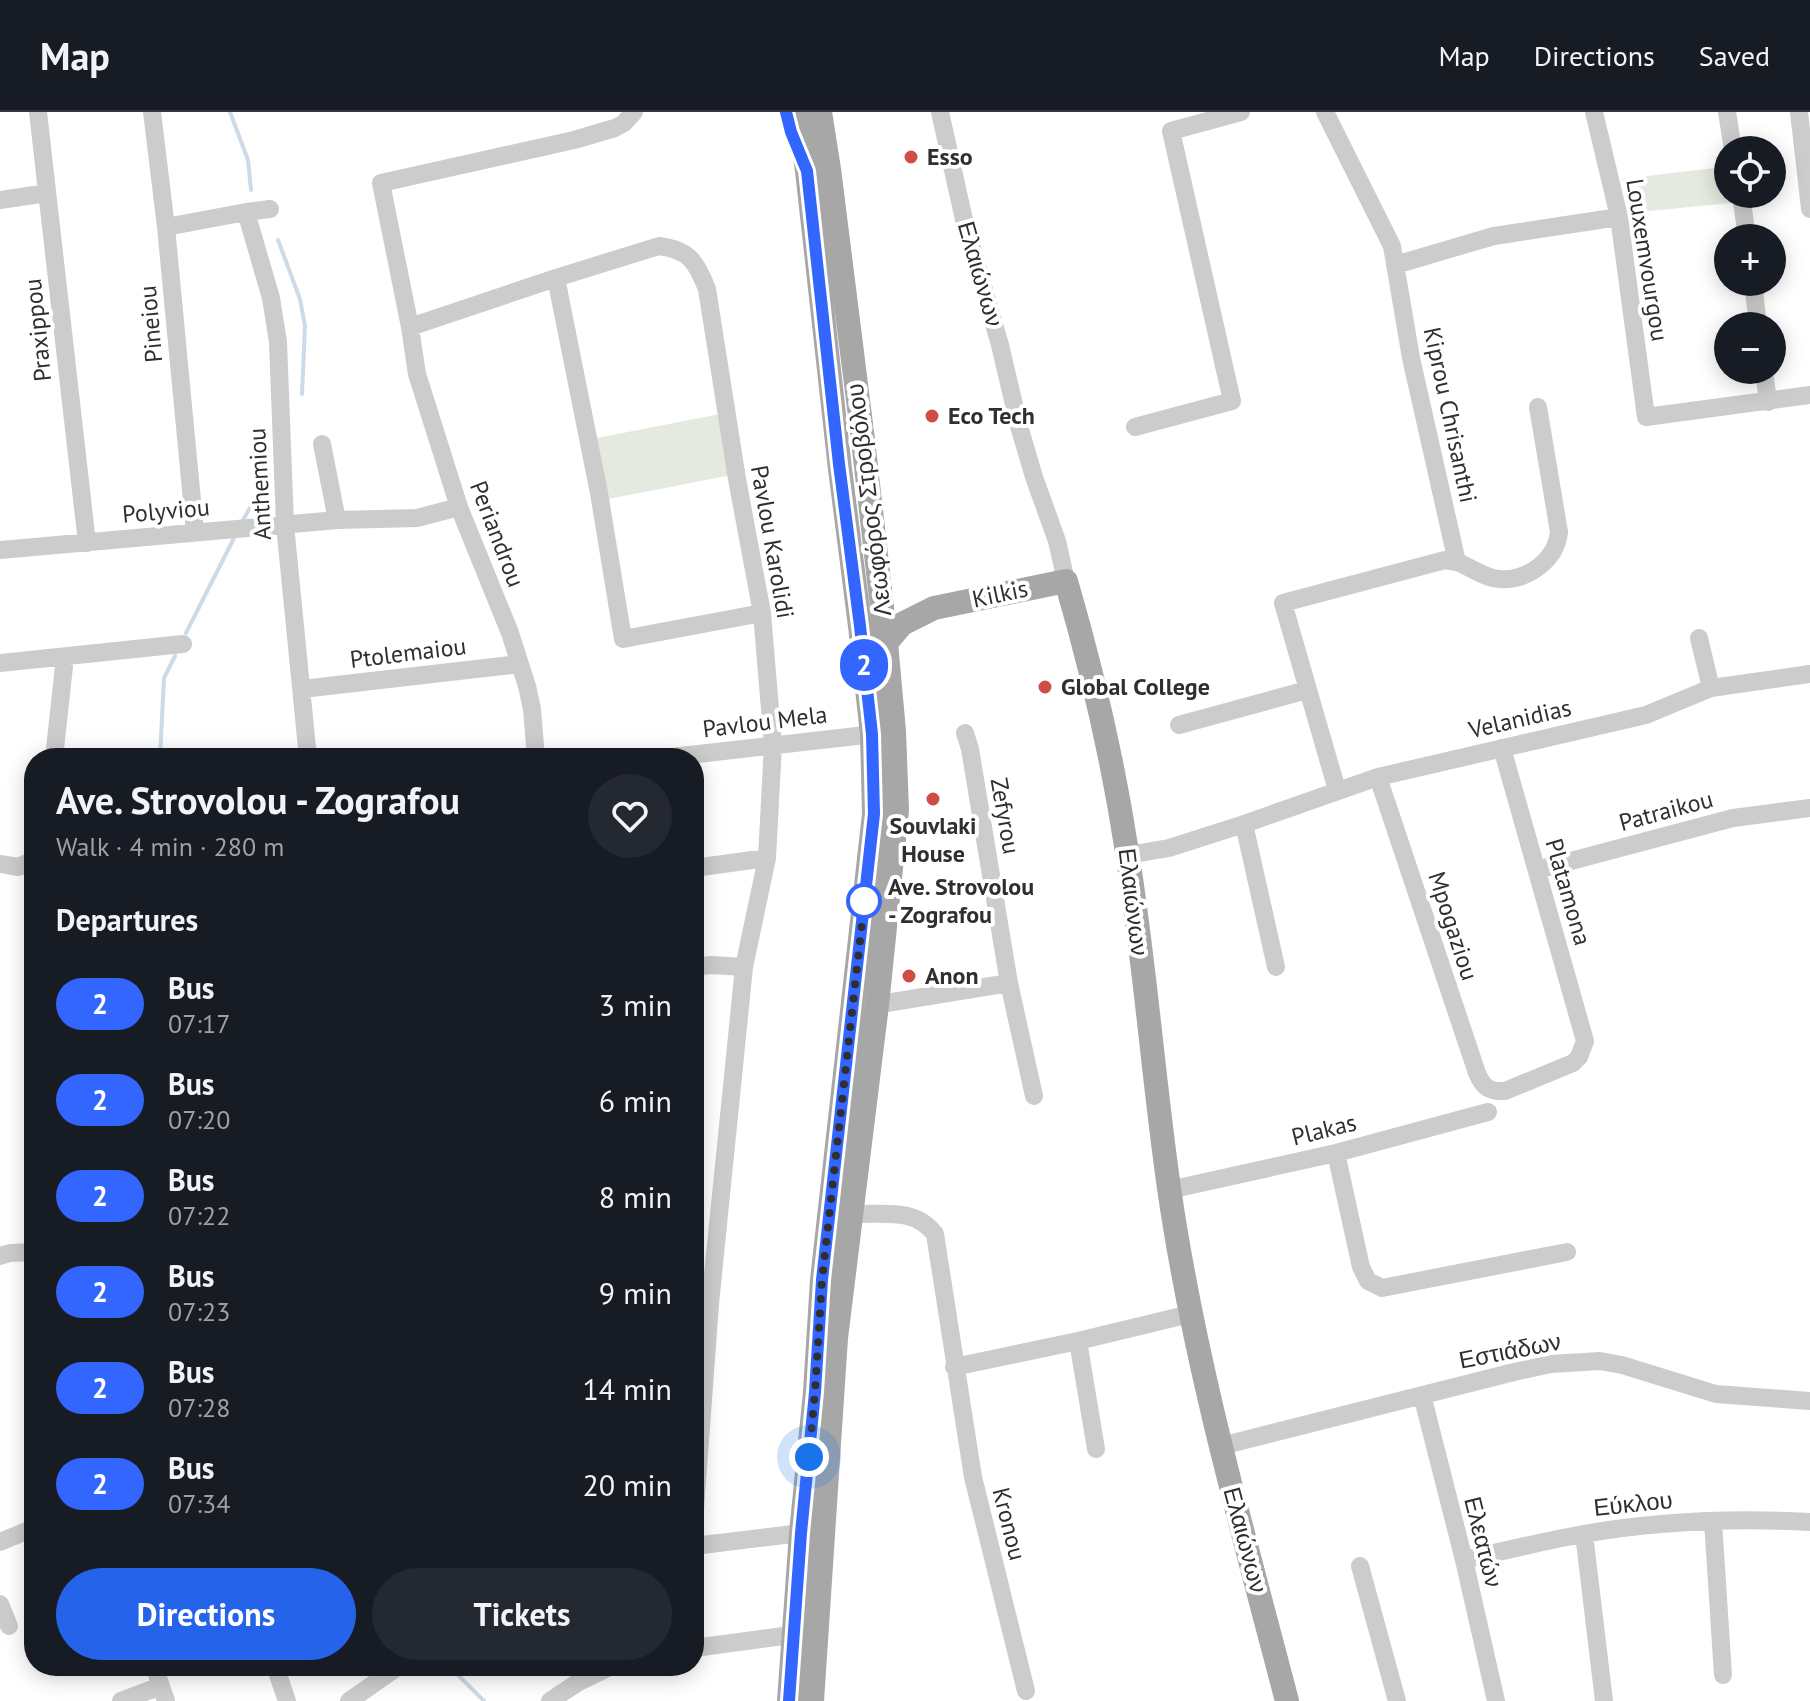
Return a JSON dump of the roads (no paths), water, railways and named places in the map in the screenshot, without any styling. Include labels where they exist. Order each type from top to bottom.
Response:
[{"type":"main road","points":[[786,112],[791,132],[818,170]]},
{"type":"main road","name":"Λεωφόρος Στροβόλου","points":[[798,112],[818,170],[880,589],[886,643],[883,733]]},
{"type":"main road","name":"Λεωφόρος Στροβόλου","points":[[812,1701],[805,1633],[801,1533],[822,1280],[897,810],[860,626],[839,464],[818,170],[820,112]]},
{"type":"main road","points":[[818,170],[831,128],[830,112]]},
{"type":"main road","name":"Kilkis","points":[[880,589],[895,603],[906,607],[934,608],[1066,581]]},
{"type":"main road","name":"Ελαιώνων","points":[[1066,581],[1096,693],[1128,855],[1169,1190],[1190,1314],[1287,1701]]},
{"type":"main road","name":"Kilkis","points":[[886,643],[902,624],[934,608]]},
{"type":"main road","name":"Λεωφόρος Στροβόλου","points":[[789,1701],[805,1633],[852,1214],[865,1006]]},
{"type":"street","name":"Praxippou","points":[[38,112],[87,543]]},
{"type":"street","name":"Pineiou","points":[[152,112],[195,532]]},
{"type":"street","name":"Periandrou","points":[[535,748],[532,709],[520,664],[459,507],[417,374],[381,183],[574,140],[615,128],[634,112]]},
{"type":"street","name":"Ελαιώνων","points":[[940,112],[965,224],[1000,345],[1019,426],[1057,541],[1066,581]]},
{"type":"street","points":[[1135,427],[1232,401],[1171,131],[1241,112]]},
{"type":"street","name":"Kiprou Chrisanthi","points":[[1325,112],[1392,246],[1411,358],[1457,562]]},
{"type":"street","name":"Louxemvourgou","points":[[1594,112],[1619,217],[1646,417],[1768,402]]},
{"type":"street","points":[[1727,112],[1731,136]]},
{"type":"street","points":[[1799,112],[1810,209]]},
{"type":"street","points":[[0,200],[47,193]]},
{"type":"street","points":[[166,227],[270,209]]},
{"type":"street","name":"Anthemiou","points":[[246,212],[271,298],[278,342],[285,525],[307,748]]},
{"type":"street","points":[[1395,265],[1494,236],[1619,217]]},
{"type":"street","name":"Pavlou Karolidi","points":[[556,278],[659,246],[676,248],[696,265],[707,289],[762,613],[773,745],[767,858],[744,967],[704,1289]]},
{"type":"street","points":[[410,327],[556,278],[599,493],[623,639],[762,613]]},
{"type":"street","points":[[1766,384],[1768,402],[1810,395]]},
{"type":"street","points":[[1337,790],[1283,603],[1445,560],[1499,579],[1515,578],[1546,561],[1554,552],[1559,532],[1538,407]]},
{"type":"street","points":[[322,444],[337,520]]},
{"type":"street","name":"Polyviou","points":[[0,550],[337,520],[417,518],[459,507]]},
{"type":"street","points":[[1699,638],[1711,688]]},
{"type":"street","points":[[0,663],[183,644]]},
{"type":"street","points":[[55,748],[65,657]]},
{"type":"street","name":"Ptolemaiou","points":[[302,689],[520,664]]},
{"type":"street","name":"Velanidias","points":[[1128,855],[1169,848],[1378,777],[1646,715],[1711,688],[1810,674]]},
{"type":"street","points":[[1179,725],[1307,690]]},
{"type":"street","name":"Pavlou Mela","points":[[704,753],[883,733]]},
{"type":"street","name":"Zefyrou","points":[[965,733],[1009,983],[1034,1096]]},
{"type":"street","name":"Platamona","points":[[1502,748],[1585,1041],[1583,1049]]},
{"type":"street","name":"Mpogaziou","points":[[1378,777],[1477,1073],[1486,1088],[1495,1092],[1505,1091],[1533,1080],[1573,1063],[1583,1049]]},
{"type":"street","name":"Patraikou","points":[[1537,870],[1733,818],[1810,808]]},
{"type":"street","points":[[1244,824],[1276,967]]},
{"type":"street","points":[[704,867],[767,858]]},
{"type":"street","points":[[0,864],[18,867],[24,864]]},
{"type":"street","points":[[704,966],[744,967]]},
{"type":"street","points":[[865,1006],[1009,983]]},
{"type":"street","name":"Plakas","points":[[1169,1190],[1336,1153],[1488,1112]]},
{"type":"street","points":[[1336,1153],[1361,1267],[1368,1281],[1382,1288],[1567,1252]]},
{"type":"street","name":"Kronou","points":[[852,1214],[909,1215],[929,1226],[935,1234],[973,1477],[1026,1691]]},
{"type":"street","points":[[0,1256],[24,1252]]},
{"type":"street","points":[[954,1367],[1190,1314]]},
{"type":"street","points":[[1078,1341],[1096,1449]]},
{"type":"street","name":"Εστιάδων","points":[[1221,1446],[1551,1364],[1600,1361],[1716,1394],[1810,1401]]},
{"type":"street","name":"Ελεατών","points":[[1422,1395],[1496,1701]]},
{"type":"street","name":"Εύκλου","points":[[1464,1560],[1584,1534],[1660,1524],[1772,1520],[1810,1522]]},
{"type":"street","points":[[1713,1521],[1723,1675]]},
{"type":"street","points":[[0,1542],[24,1532]]},
{"type":"street","points":[[704,1545],[801,1533]]},
{"type":"street","points":[[1584,1534],[1604,1701]]},
{"type":"street","points":[[1360,1566],[1397,1701]]},
{"type":"street","points":[[0,1604],[9,1626]]},
{"type":"street","points":[[704,1647],[805,1633]]},
{"type":"street","points":[[278,1676],[287,1701]]},
{"type":"street","points":[[349,1701],[385,1676]]},
{"type":"street","points":[[550,1701],[591,1676]]},
{"type":"street","points":[[121,1701],[164,1694]]},
{"type":"waterway","points":[[230,112],[248,160],[251,190]]},
{"type":"waterway","points":[[278,240],[300,299],[305,326],[302,394]]},
{"type":"waterway","points":[[242,522],[262,486]]},
{"type":"waterway","points":[[186,633],[234,538]]},
{"type":"waterway","points":[[160,748],[164,678],[175,656]]},
{"type":"waterway","points":[[459,1676],[484,1701]]},
{"type":"place","name":"Esso","points":[[911,157]]},
{"type":"place","name":"Eco Tech","points":[[932,416]]},
{"type":"place","name":"Global College","points":[[1045,687]]},
{"type":"place","name":"Souvlaki House","points":[[933,799]]},
{"type":"place","name":"Ave. Strovolou - Zografou","points":[[864,901]]},
{"type":"place","name":"Anon","points":[[909,976]]}]
